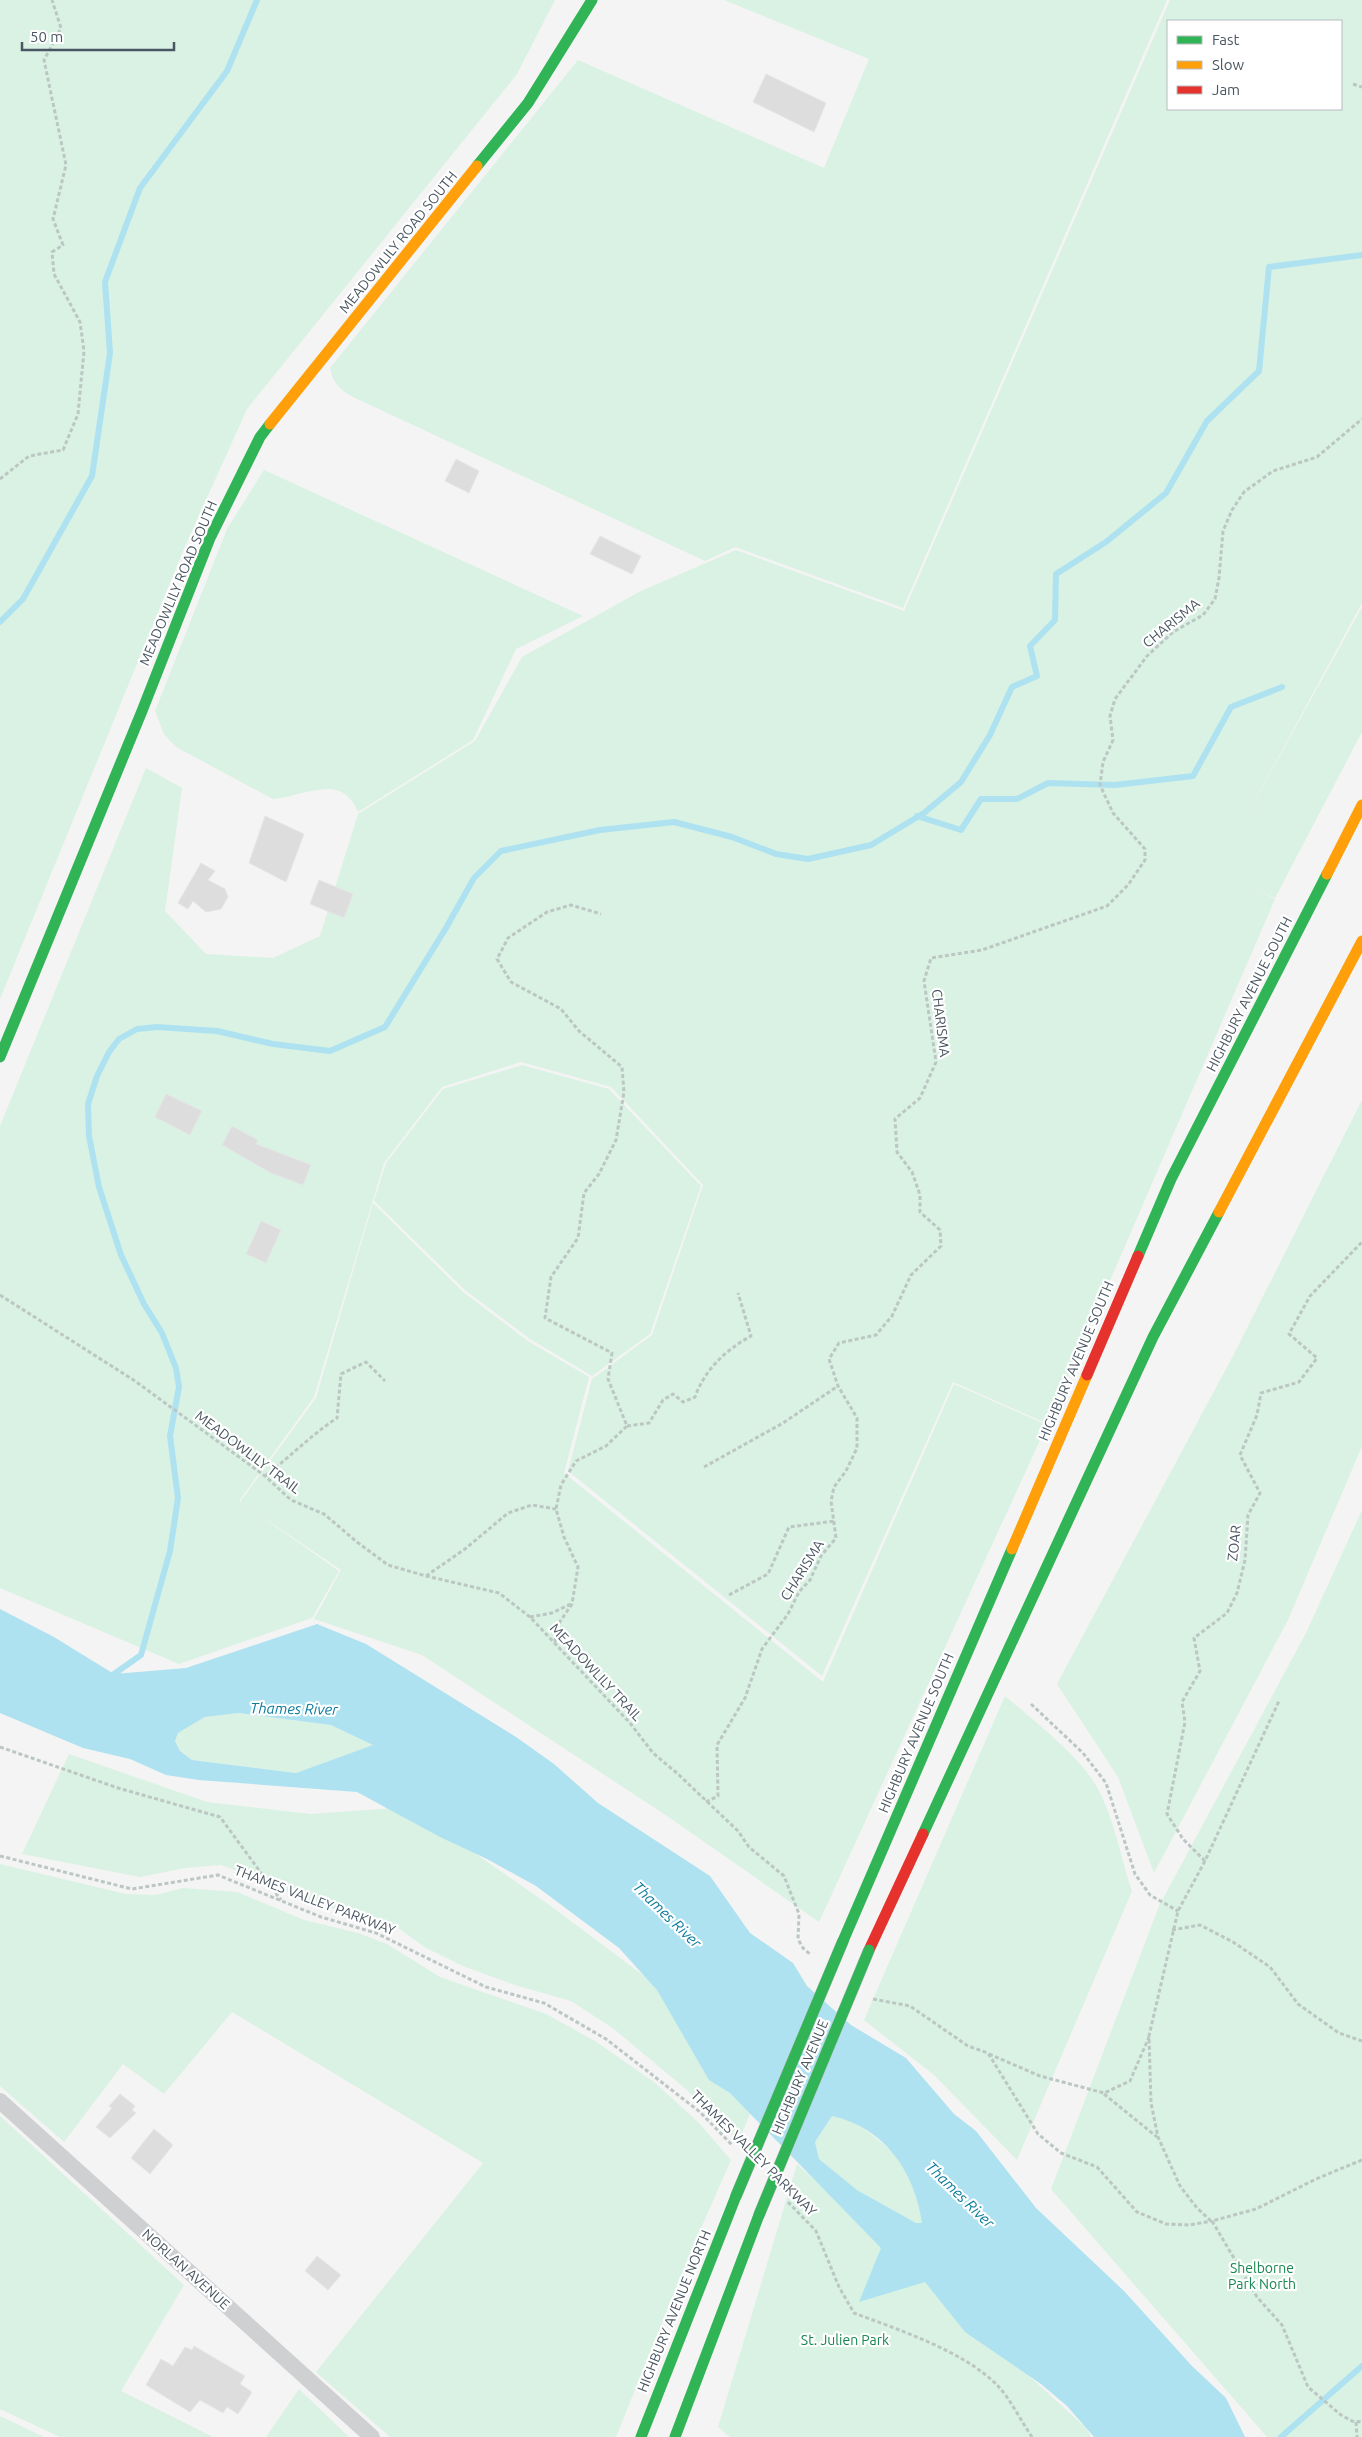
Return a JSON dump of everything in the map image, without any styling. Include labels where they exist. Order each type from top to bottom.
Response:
[{"type":"main road","name":"MEADOWLILY ROAD SOUTH","points":[[0,1057],[139,718],[210,538],[260,437],[528,103],[592,0]]},
{"type":"main road","name":"HIGHBURY AVENUE SOUTH","points":[[843,1941],[1171,1179],[1362,805]]},
{"type":"main road","name":"HIGHBURY AVENUE","points":[[675,2437],[758,2215],[869,1950],[1153,1336],[1362,941]]},
{"type":"main road","name":"HIGHBURY AVENUE","points":[[736,2196],[843,1941]]},
{"type":"main road","name":"HIGHBURY AVENUE NORTH","points":[[641,2437],[736,2196]]},
{"type":"street","name":"NORLAN AVENUE","points":[[0,2101],[372,2437]]},
{"type":"path","points":[[0,478],[29,456],[63,450],[78,414],[84,351],[80,322],[54,274],[52,252],[63,246],[53,219],[66,165],[44,60],[62,28],[52,0]]},
{"type":"path","points":[[1353,84],[1362,87]]},
{"type":"path","name":"CHARISMA","points":[[706,1802],[718,1796],[717,1744],[746,1698],[762,1649],[788,1614],[799,1592],[810,1580],[822,1556],[836,1538],[831,1502],[834,1487],[846,1471],[857,1448],[857,1418],[838,1386],[829,1359],[839,1343],[876,1335],[892,1316],[910,1275],[941,1246],[940,1230],[920,1212],[920,1195],[912,1172],[897,1152],[895,1118],[920,1098],[936,1062],[924,982],[931,958],[982,950],[1107,906],[1128,885],[1144,860],[1145,849],[1113,813],[1100,785],[1103,762],[1113,740],[1110,716],[1115,699],[1147,656],[1173,632],[1203,615],[1215,599],[1219,578],[1223,531],[1232,510],[1244,492],[1273,471],[1317,457],[1362,419]]},
{"type":"path","points":[[601,914],[571,905],[547,912],[508,938],[498,959],[511,982],[561,1009],[580,1032],[622,1068],[624,1092],[616,1140],[599,1174],[584,1194],[578,1238],[551,1277],[545,1318],[612,1353],[608,1379],[626,1426]]},
{"type":"path","name":"ZOAR","points":[[1205,1861],[1184,1839],[1167,1814],[1186,1722],[1182,1702],[1200,1671],[1194,1638],[1227,1613],[1237,1593],[1244,1560],[1248,1514],[1260,1493],[1240,1455],[1257,1415],[1261,1393],[1300,1382],[1317,1358],[1289,1334],[1310,1296],[1362,1242]]},
{"type":"path","name":"MEADOWLILY TRAIL","points":[[0,1294],[135,1382],[265,1476],[291,1500],[324,1514],[357,1542],[388,1564],[426,1576],[499,1593],[530,1617],[630,1723],[653,1753],[738,1831],[749,1847],[784,1876],[799,1914],[798,1939],[803,1948],[819,1960]]},
{"type":"path","points":[[555,1642],[557,1626],[572,1604],[578,1567],[564,1537],[556,1509],[561,1485],[576,1461],[606,1446],[626,1426],[649,1423],[663,1400],[673,1394],[683,1402],[695,1397],[701,1379],[730,1348],[751,1336],[738,1294]]},
{"type":"path","points":[[265,1476],[336,1418],[341,1374],[366,1362],[385,1382]]},
{"type":"path","points":[[704,1466],[783,1423],[838,1386]]},
{"type":"path","points":[[426,1576],[465,1549],[508,1513],[532,1505],[556,1509]]},
{"type":"path","points":[[729,1595],[768,1574],[790,1526],[835,1520]]},
{"type":"path","points":[[530,1617],[552,1613],[572,1604]]},
{"type":"path","points":[[1104,2093],[1130,2081],[1149,2036],[1172,1930],[1178,1911],[1205,1861],[1279,1701]]},
{"type":"path","points":[[1031,1704],[1083,1753],[1106,1783],[1135,1874],[1150,1895],[1178,1911]]},
{"type":"path","points":[[0,1747],[118,1788],[220,1817],[281,1900]]},
{"type":"path","name":"THAMES VALLEY PARKWAY","points":[[0,1856],[132,1889],[218,1875],[321,1917],[376,1933],[486,1987],[544,2003],[606,2039],[700,2112],[734,2147]]},
{"type":"path","points":[[1172,1930],[1200,1925],[1233,1942],[1270,1967],[1298,2004],[1339,2033],[1362,2041]]},
{"type":"path","points":[[867,1995],[875,2001],[910,2006],[968,2046],[1040,2076],[1104,2093],[1158,2138]]},
{"type":"path","points":[[1149,2036],[1151,2103],[1158,2138],[1180,2186],[1197,2208],[1212,2221],[1257,2297],[1282,2325],[1308,2386],[1341,2415],[1356,2422],[1362,2422]]},
{"type":"path","points":[[988,2053],[1038,2134],[1062,2153],[1097,2167],[1138,2212],[1166,2224],[1189,2225],[1256,2209],[1316,2179],[1362,2160]]},
{"type":"path","name":"THAMES VALLEY PARKWAY","points":[[782,2196],[816,2231],[839,2287],[854,2314],[919,2337],[965,2361],[998,2386],[1032,2437]]},
{"type":"path","points":[[1356,2422],[1357,2437]]},
{"type":"green space","points":[[0,0],[555,0],[517,74],[247,409],[183,551],[0,999]]},
{"type":"green space","points":[[724,0],[1167,0],[903,608],[735,547],[705,561],[353,397],[338,386],[331,373],[330,368],[578,60],[824,168],[869,59]]},
{"type":"green space","points":[[1170,0],[1362,0],[1362,603],[1242,824],[1362,607],[1362,732],[1275,898],[1253,888],[1275,899],[1048,1424],[953,1382],[822,1676],[568,1471],[592,1379],[652,1335],[703,1185],[611,1087],[521,1062],[442,1087],[384,1163],[314,1397],[239,1501],[339,1571],[312,1618],[179,1664],[0,1588],[0,1126],[146,768],[182,788],[165,911],[206,954],[273,958],[320,936],[358,814],[475,741],[522,657],[641,591],[736,550],[904,611]]},
{"type":"green space","points":[[264,470],[583,616],[516,649],[473,740],[358,812],[351,800],[342,792],[332,789],[309,791],[273,799],[176,747],[164,734],[155,711],[227,529]]},
{"type":"green space","points":[[522,1065],[609,1089],[701,1186],[650,1334],[592,1376],[530,1339],[465,1290],[374,1201],[386,1163],[443,1089]]},
{"type":"green space","points":[[1362,1100],[1362,1446],[1288,1620],[1154,1873],[1118,1777],[1057,1684],[1234,1354]]},
{"type":"green space","points":[[373,1203],[463,1292],[528,1341],[589,1377],[564,1473],[823,1682],[954,1384],[1047,1425],[819,1922],[670,1818],[422,1655],[314,1619],[341,1570],[240,1502],[316,1398]]},
{"type":"green space","name":"Shelborne Park North","points":[[1362,1510],[1362,2437],[1267,2437],[1051,2189],[1159,1906],[1306,1633]]},
{"type":"green space","points":[[1005,1696],[1071,1754],[1097,1787],[1110,1816],[1132,1891],[1017,2160],[934,2075],[864,2020]]},
{"type":"green space","points":[[239,1713],[331,1725],[374,1745],[296,1773],[192,1760],[180,1751],[175,1741],[178,1733],[205,1717]]},
{"type":"green space","points":[[69,1754],[207,1802],[311,1814],[409,1807],[552,1907],[687,2008],[759,2093],[738,2142],[687,2090],[614,2029],[571,2001],[515,1985],[463,1966],[426,1948],[394,1925],[305,1900],[258,1878],[221,1865],[185,1868],[140,1877],[22,1854]]},
{"type":"green space","points":[[0,1864],[126,1894],[155,1895],[183,1888],[237,1892],[304,1920],[358,1933],[387,1944],[440,1977],[546,2014],[595,2041],[654,2082],[699,2123],[731,2160],[691,2251],[616,2437],[390,2437],[316,2372],[483,2163],[232,2012],[164,2094],[123,2064],[64,2142],[0,2086]]},
{"type":"green space","points":[[0,2116],[184,2285],[121,2391],[213,2437],[60,2437],[0,2409]]},
{"type":"green space","points":[[832,2116],[853,2120],[896,2154],[915,2190],[923,2223],[916,2223],[857,2190],[819,2159],[815,2142]]},
{"type":"green space","name":"St. Julien Park","points":[[797,2164],[1086,2428],[1091,2437],[730,2437],[718,2427]]},
{"type":"green space","points":[[299,2389],[349,2437],[266,2437]]},
{"type":"green space","points":[[0,2416],[44,2437],[0,2437]]},
{"type":"water","name":"Thames River","points":[[0,1609],[54,1637],[114,1674],[186,1668],[317,1624],[366,1644],[516,1737],[554,1764],[598,1803],[710,1876],[750,1933],[793,1963],[807,1986],[851,2025],[906,2058],[954,2114],[976,2131],[1036,2208],[1124,2291],[1192,2366],[1226,2398],[1245,2437],[1094,2437],[1067,2406],[1041,2384],[965,2332],[925,2282],[859,2302],[881,2248],[730,2093],[709,2080],[657,1990],[619,1948],[536,1886],[357,1792],[199,1780],[166,1775],[130,1759],[83,1748],[0,1713]],"holes":[[[239,1713],[331,1725],[373,1745],[296,1773],[192,1760],[180,1751],[175,1741],[178,1733],[205,1717]],[[832,2116],[867,2130],[894,2154],[912,2186],[922,2223],[916,2223],[857,2190],[819,2159],[815,2142]]]},
{"type":"building","points":[[766,74],[826,103],[814,132],[753,102]]},
{"type":"building","points":[[456,459],[479,471],[469,493],[445,481]]},
{"type":"building","points":[[600,536],[641,556],[632,574],[590,554]]},
{"type":"building","points":[[265,816],[304,834],[286,882],[249,863]]},
{"type":"building","points":[[201,863],[215,871],[208,880],[225,889],[228,897],[221,909],[206,912],[193,901],[188,909],[178,903]]},
{"type":"building","points":[[319,880],[353,894],[344,918],[310,904]]},
{"type":"building","points":[[166,1094],[202,1111],[190,1135],[155,1117]]},
{"type":"building","points":[[232,1126],[258,1140],[256,1144],[311,1165],[303,1185],[271,1173],[222,1145]]},
{"type":"building","points":[[261,1221],[281,1230],[266,1263],[246,1254]]},
{"type":"building","points":[[120,2094],[135,2106],[132,2110],[136,2113],[110,2138],[96,2127],[112,2108],[109,2106]]},
{"type":"building","points":[[154,2129],[173,2145],[150,2174],[131,2158]]},
{"type":"building","points":[[317,2256],[341,2275],[328,2290],[305,2271]]},
{"type":"building","points":[[194,2346],[245,2376],[240,2384],[252,2392],[238,2414],[227,2407],[223,2413],[200,2400],[190,2412],[146,2385],[161,2359],[173,2366],[185,2347],[192,2350]]},
{"type":"waterway","points":[[0,622],[23,599],[92,476],[110,353],[105,282],[140,188],[227,71],[257,0]]},
{"type":"waterway","points":[[114,1674],[141,1655],[170,1551],[178,1498],[170,1436],[179,1387],[176,1368],[162,1333],[144,1304],[121,1255],[99,1187],[89,1136],[88,1104],[97,1076],[109,1052],[119,1039],[137,1029],[157,1027],[217,1031],[273,1044],[330,1051],[385,1027],[446,928],[474,878],[501,851],[600,830],[674,822],[732,837],[776,854],[808,859],[871,845],[924,813],[961,782],[990,735],[1012,687],[1037,676],[1030,646],[1055,620],[1056,574],[1106,542],[1166,493],[1207,421],[1259,371],[1269,267],[1362,255]]},
{"type":"waterway","points":[[917,816],[961,830],[981,799],[1017,799],[1048,783],[1115,785],[1193,776],[1231,707],[1282,687]]},
{"type":"waterway","points":[[1281,2437],[1362,2366]]},
{"type":"traffic: fast","points":[[477,166],[528,103],[592,0]]},
{"type":"traffic: fast","points":[[0,1057],[142,711],[210,538],[260,437],[270,424]]},
{"type":"traffic: fast","points":[[1138,1256],[1171,1179],[1327,874]]},
{"type":"traffic: fast","points":[[923,1834],[1153,1337],[1219,1212]]},
{"type":"traffic: fast","points":[[843,1941],[1012,1549]]},
{"type":"traffic: fast","points":[[736,2196],[843,1941]]},
{"type":"traffic: fast","points":[[759,2215],[869,1950]]},
{"type":"traffic: fast","points":[[641,2437],[736,2196]]},
{"type":"traffic: fast","points":[[675,2437],[759,2215]]},
{"type":"traffic: slow","points":[[270,424],[477,166]]},
{"type":"traffic: slow","points":[[1327,874],[1362,805]]},
{"type":"traffic: slow","points":[[1219,1212],[1362,941]]},
{"type":"traffic: slow","points":[[1012,1549],[1087,1375]]},
{"type":"traffic: jam","points":[[1087,1375],[1138,1256]]},
{"type":"traffic: jam","points":[[869,1950],[923,1834]]}]
